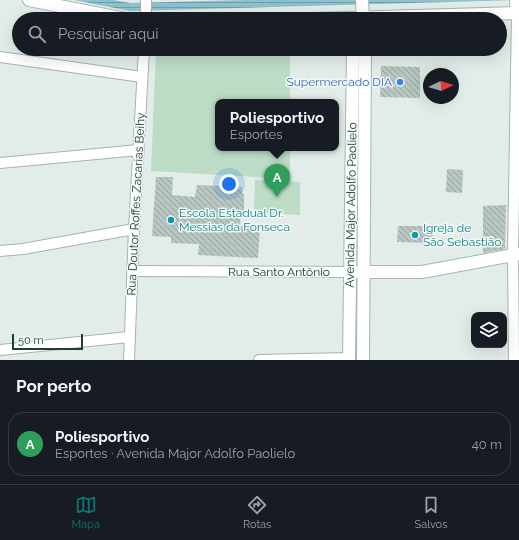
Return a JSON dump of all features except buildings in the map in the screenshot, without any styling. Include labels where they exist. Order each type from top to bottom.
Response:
[{"type":"main road","points":[[29,0],[90,12]]},
{"type":"main road","points":[[391,12],[517,8]]},
{"type":"main road","name":"Avenida Major Adolfo Paolielo","points":[[349,359],[353,56]]},
{"type":"main road","name":"Avenida Major Adolfo Paolielo","points":[[363,360],[365,56]]},
{"type":"main road","name":"Rua Santo Antônio","points":[[350,272],[422,272],[461,266],[516,254]]},
{"type":"street","points":[[146,0],[146,12]]},
{"type":"street","points":[[514,360],[517,8]]},
{"type":"street","name":"Rua Doutor Roffes Zacarias Beihy","points":[[129,360],[134,229],[144,56]]},
{"type":"street","points":[[0,57],[142,77]]},
{"type":"street","points":[[0,163],[139,150]]},
{"type":"street","points":[[0,251],[23,249],[134,229]]},
{"type":"street","name":"Rua Santo Antônio","points":[[133,271],[350,272]]},
{"type":"street","points":[[0,350],[129,337]]},
{"type":"street","points":[[259,360],[349,359]]},
{"type":"green space","points":[[156,56],[290,56],[290,99],[215,99],[215,151],[290,151],[290,179],[151,171]]},
{"type":"green space","points":[[359,56],[363,56],[358,262],[356,261]]},
{"type":"green space","points":[[255,180],[300,182],[300,215],[254,212]]},
{"type":"green space","points":[[357,286],[359,360],[355,360],[356,287]]},
{"type":"water","points":[[74,0],[113,0],[131,3],[242,0],[519,0],[130,11]]},
{"type":"place","name":"Supermercado DIA","points":[[400,82]]},
{"type":"place","name":"Poliesportivo","points":[[277,197]]},
{"type":"place","name":"Escola Estadual Dr. Messias da Fonseca","points":[[171,220]]},
{"type":"place","name":"Igreja de São Sebastião","points":[[415,235]]}]
